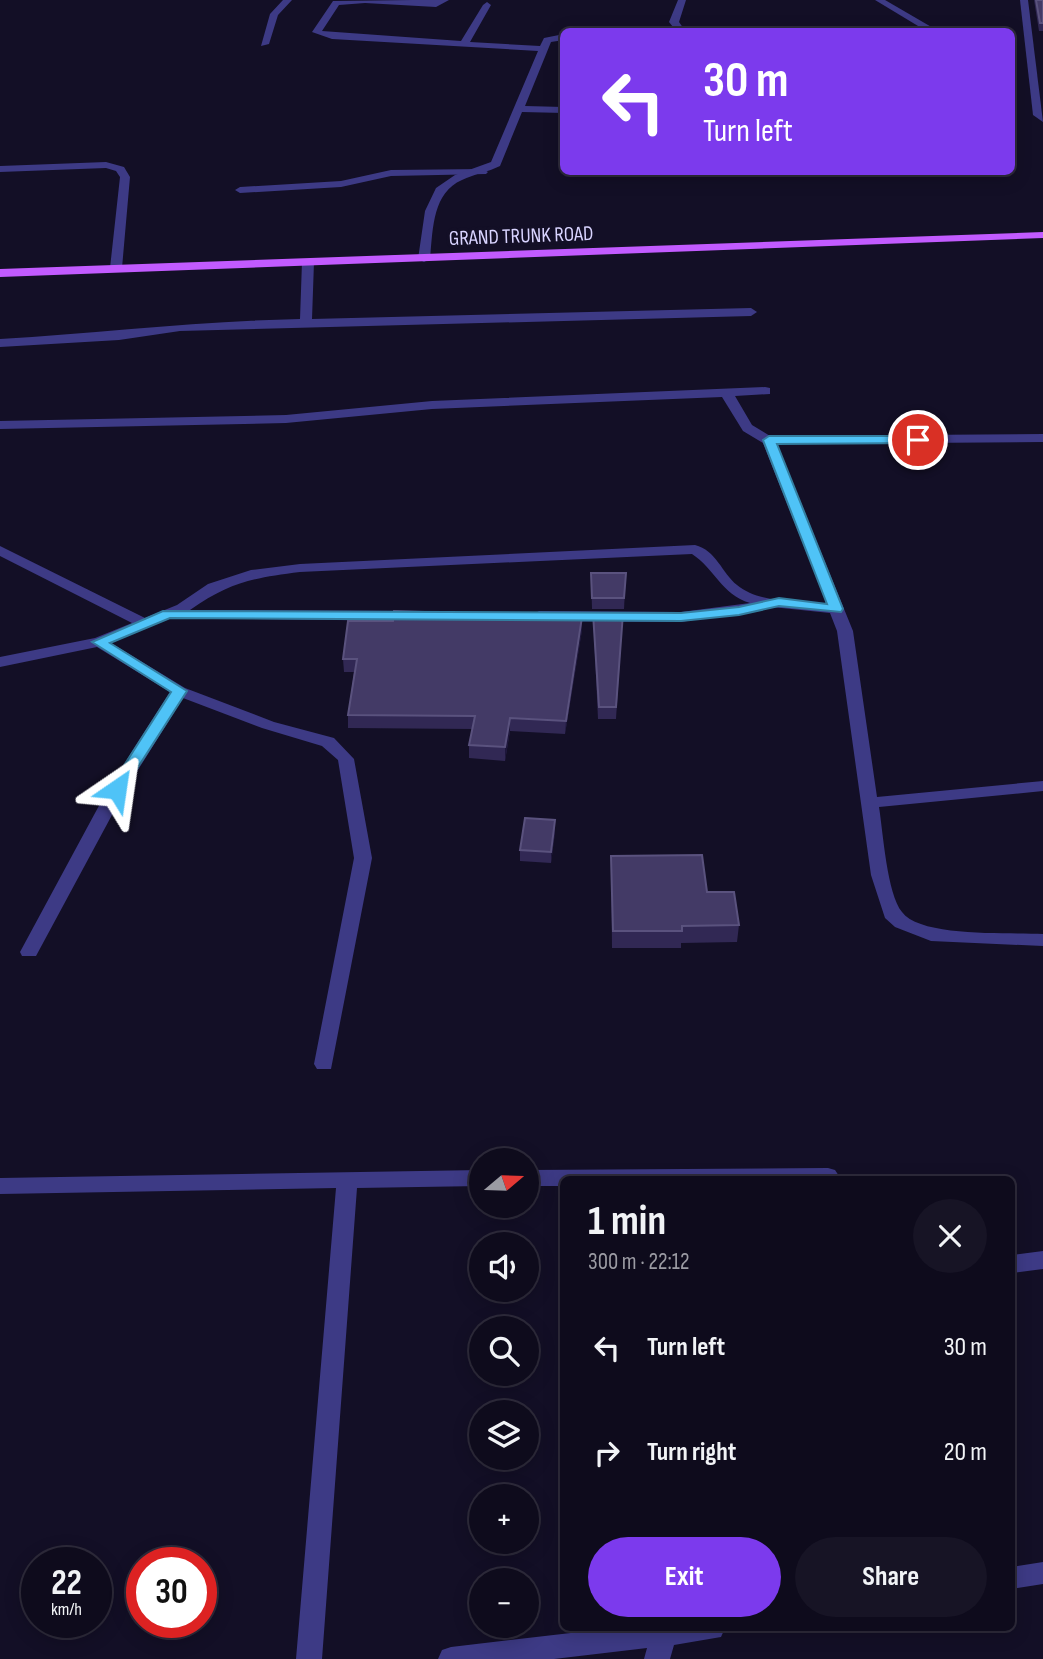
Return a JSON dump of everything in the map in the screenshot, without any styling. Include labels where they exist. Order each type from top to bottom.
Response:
[{"type":"main road","name":"GRAND TRUNK ROAD","points":[[0,273],[1043,235]]},
{"type":"street","points":[[264,44],[274,14],[288,0]]},
{"type":"street","points":[[445,0],[426,4],[342,0],[331,8],[317,32],[332,36],[543,49]]},
{"type":"street","points":[[679,28],[674,22],[682,0]]},
{"type":"street","points":[[879,0],[929,28]]},
{"type":"street","points":[[1024,0],[1025,38],[1038,115],[1043,119]]},
{"type":"street","points":[[464,44],[487,5]]},
{"type":"street","points":[[424,259],[434,196],[447,183],[483,172],[496,164],[521,109],[547,40],[560,38]]},
{"type":"street","points":[[521,109],[560,110]]},
{"type":"street","points":[[0,169],[106,165],[120,169],[125,177],[116,268]]},
{"type":"street","points":[[306,323],[308,262]]},
{"type":"street","points":[[0,343],[119,337],[180,327],[751,312]]},
{"type":"street","points":[[0,425],[286,419],[432,405],[765,391]]},
{"type":"street","points":[[727,393],[747,431],[754,437],[769,440],[1043,438]]},
{"type":"street","points":[[769,440],[845,631],[880,874],[892,914],[902,923],[931,935],[1043,940]]},
{"type":"street","points":[[0,662],[99,642],[168,614],[213,587],[251,574],[695,549],[709,556],[732,589],[748,598],[836,609]]},
{"type":"street","points":[[0,550],[146,624]]},
{"type":"street","points":[[517,616],[681,617],[739,611],[779,602]]},
{"type":"street","points":[[168,614],[435,616]]},
{"type":"street","points":[[99,642],[179,691],[268,725],[327,742],[346,759],[363,858],[324,1064]]},
{"type":"street","points":[[29,952],[117,789],[179,691]]},
{"type":"street","points":[[869,803],[1043,786]]},
{"type":"street","points":[[0,1186],[469,1178]]},
{"type":"street","points":[[539,1178],[560,1178]]},
{"type":"street","points":[[309,1659],[347,1179]]},
{"type":"street","points":[[1015,1264],[1043,1260]]},
{"type":"street","points":[[1015,1578],[1043,1573]]},
{"type":"street","points":[[451,1659],[660,1647],[704,1631]]},
{"type":"lane","points":[[240,190],[341,184],[391,173],[483,172]]},
{"type":"building","points":[[1036,0],[1043,0],[1043,23],[1040,23]]},
{"type":"building","points":[[591,573],[626,573],[624,598],[592,598]]},
{"type":"building","points":[[394,611],[582,617],[566,721],[510,718],[505,747],[469,745],[475,716],[348,715],[357,659],[343,659],[348,621],[393,621]]},
{"type":"building","points":[[593,613],[623,613],[616,707],[599,707]]},
{"type":"building","points":[[525,818],[555,820],[551,852],[520,850]]},
{"type":"building","points":[[702,855],[707,892],[734,892],[739,925],[682,926],[682,931],[613,931],[611,856]]},
{"type":"route","points":[[117,789],[179,691],[99,642],[168,614],[681,617],[739,611],[779,602],[836,609],[769,440],[918,440]]}]
